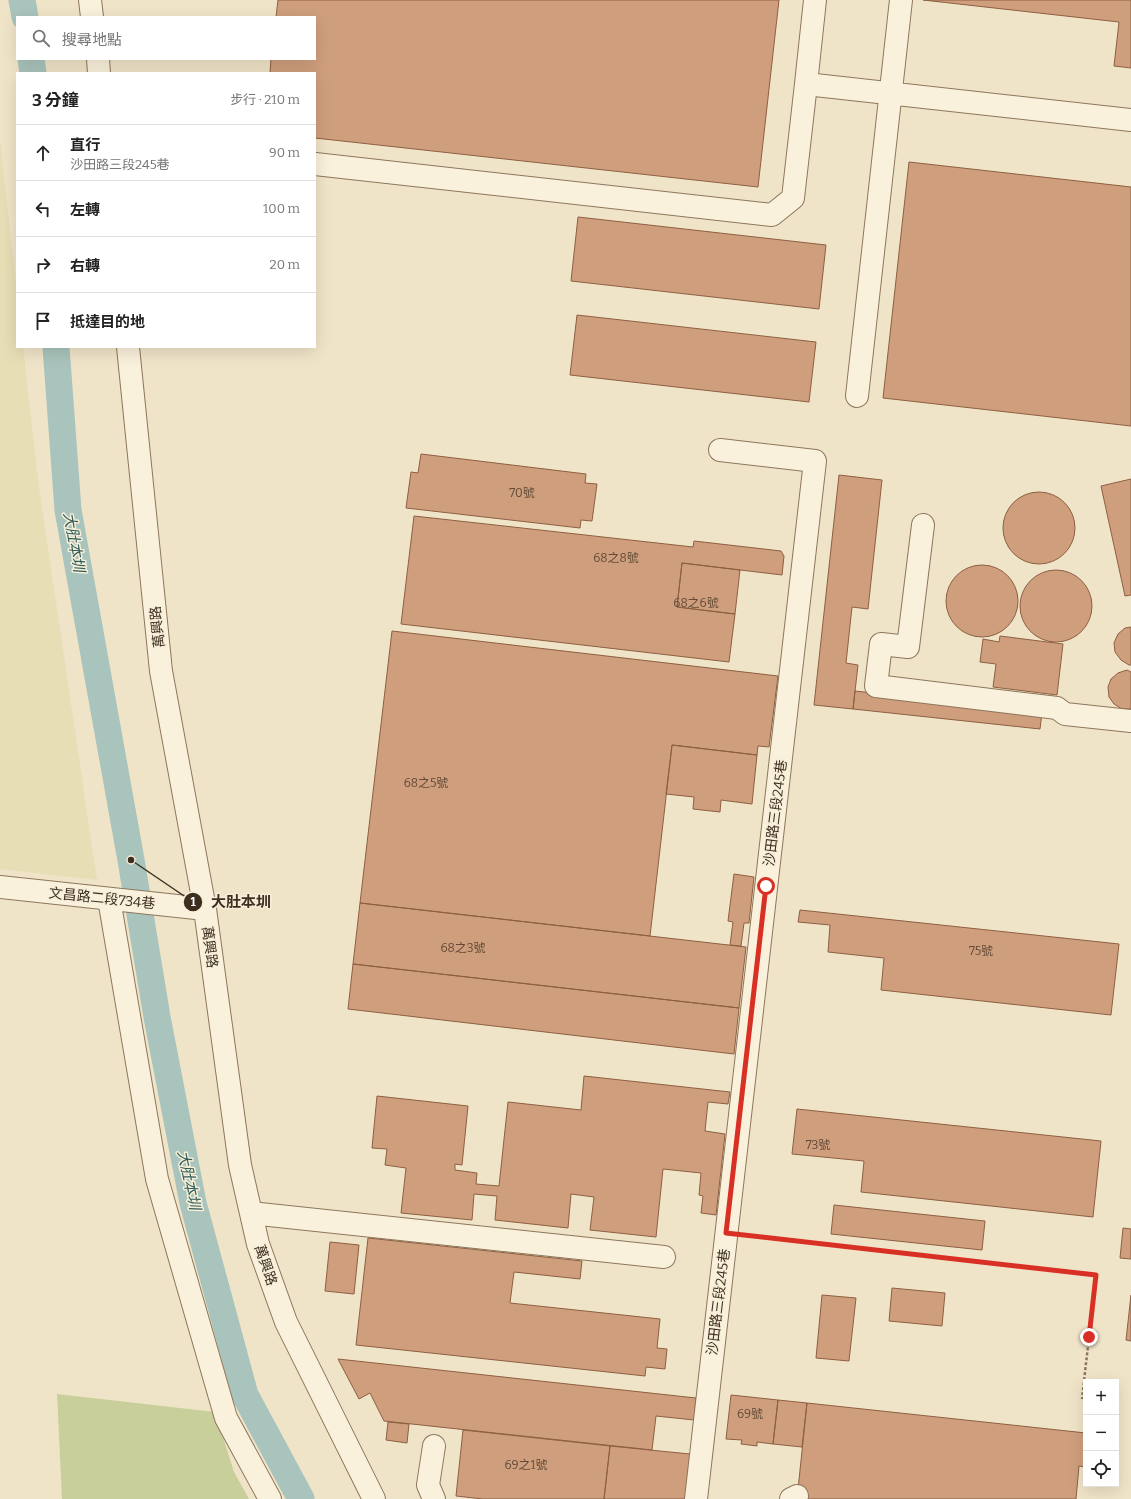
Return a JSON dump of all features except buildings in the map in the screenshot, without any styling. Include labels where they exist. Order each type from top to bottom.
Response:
[{"type":"street","points":[[90,0],[92,16]]},
{"type":"street","points":[[316,164],[772,215],[793,198],[816,0]]},
{"type":"street","points":[[857,396],[901,0]]},
{"type":"street","points":[[98,60],[99,72]]},
{"type":"street","points":[[806,84],[1131,120]]},
{"type":"street","name":"萬興路","points":[[128,348],[161,671],[204,909],[240,1165],[258,1244],[286,1322],[374,1499]]},
{"type":"street","name":"沙田路三段245巷","points":[[696,1499],[815,461],[720,450]]},
{"type":"street","points":[[923,525],[908,647],[881,644],[876,686],[1057,708],[1065,714],[1131,721]]},
{"type":"street","name":"文昌路二段734巷","points":[[0,887],[204,909]]},
{"type":"street","points":[[109,899],[157,1179],[226,1418],[270,1499]]},
{"type":"street","points":[[251,1212],[664,1257]]},
{"type":"street","points":[[434,1446],[428,1485],[434,1499]]},
{"type":"path","points":[[726,1233],[1096,1275],[1082,1399]]},
{"type":"shaded area","points":[[0,142],[16,283],[16,348],[23,348],[39,487],[97,880],[0,869]]},
{"type":"green space","points":[[57,1394],[215,1412],[234,1472],[249,1499],[62,1499]]},
{"type":"waterway","name":"大肚本圳","points":[[22,0],[25,16]]},
{"type":"waterway","name":"大肚本圳","points":[[31,60],[33,72]]},
{"type":"waterway","name":"大肚本圳","points":[[56,348],[68,510],[131,860],[157,1017],[193,1203],[245,1395],[301,1499]]},
{"type":"place","name":"大肚本圳","points":[[131,860]]},
{"type":"route","points":[[766,886],[726,1233],[1096,1275],[1089,1337]]}]
